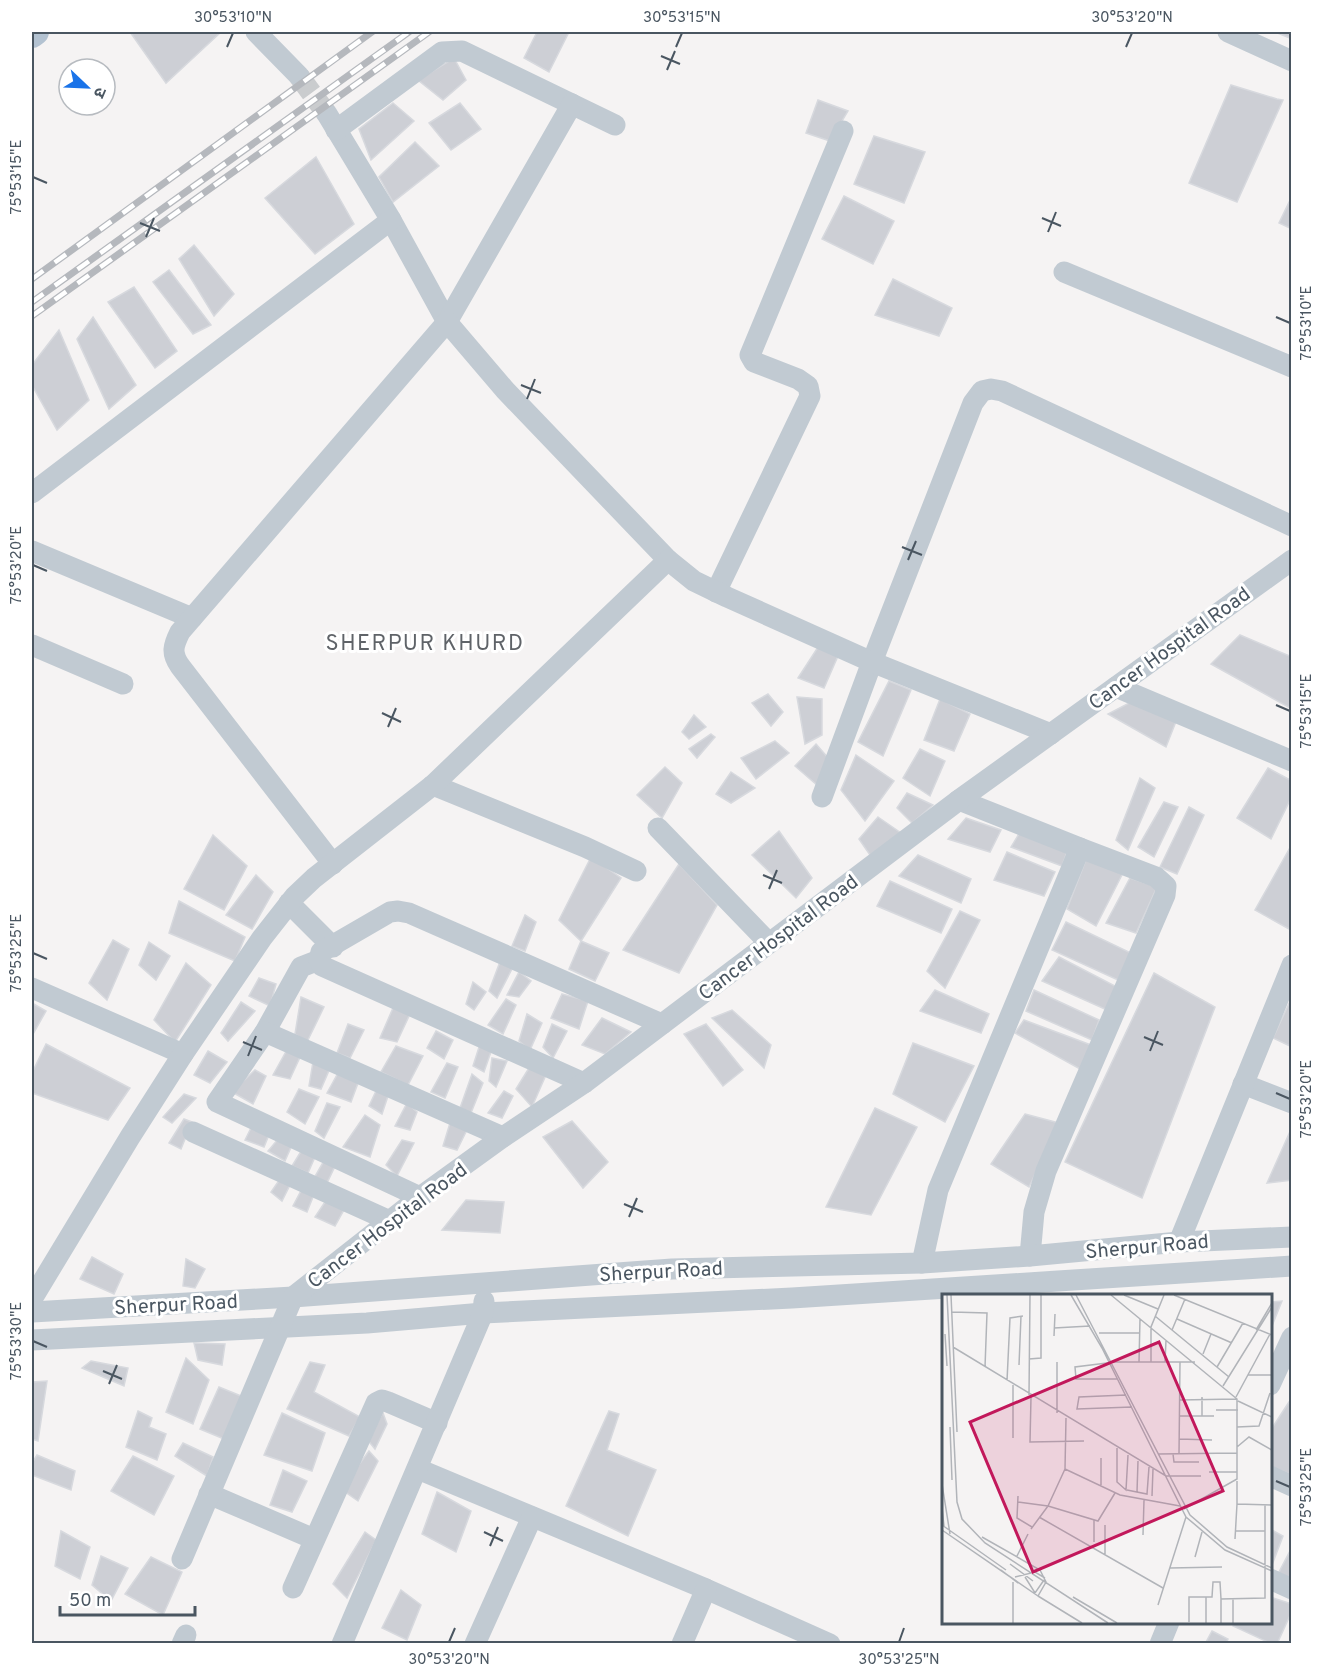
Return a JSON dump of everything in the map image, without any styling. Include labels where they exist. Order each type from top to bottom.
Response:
[{"type":"main road","points":[[32,35],[36,32]]},
{"type":"street","points":[[256,32],[299,76]]},
{"type":"street","points":[[1228,32],[1292,61]]},
{"type":"street","points":[[615,125],[462,51],[451,50],[442,52],[332,122],[391,220],[447,322],[505,390],[668,560],[694,581],[716,592],[872,662],[1051,734]]},
{"type":"street","points":[[333,864],[173,655],[174,644],[180,632],[447,322],[572,104]]},
{"type":"street","points":[[716,592],[810,396],[808,386],[798,379],[754,362],[750,355],[843,131]]},
{"type":"street","points":[[32,493],[391,220]]},
{"type":"street","points":[[1064,272],[1292,368]]},
{"type":"street","points":[[822,797],[872,662],[974,403],[982,391],[991,389],[1002,391],[1292,526]]},
{"type":"street","points":[[32,551],[192,618]]},
{"type":"street","points":[[32,1299],[183,1054],[262,938],[289,903],[314,878],[433,785],[668,560]]},
{"type":"street","name":"Cancer Hospital Road","points":[[182,1559],[279,1327],[294,1297],[420,1197],[503,1137],[584,1083],[959,800],[1292,560]]},
{"type":"street","points":[[32,645],[123,684]]},
{"type":"street","points":[[1116,687],[1292,760]]},
{"type":"street","points":[[433,785],[585,847],[636,871]]},
{"type":"street","points":[[959,800],[1156,877],[1166,886],[1165,895],[1046,1171],[1034,1212],[1030,1256]]},
{"type":"street","points":[[658,828],[769,943]]},
{"type":"street","points":[[922,1263],[938,1190],[1080,848]]},
{"type":"street","points":[[289,903],[326,953]]},
{"type":"street","points":[[420,1197],[217,1102],[265,1032],[301,967],[390,912],[398,910],[662,1024]]},
{"type":"street","points":[[326,953],[322,966],[584,1083]]},
{"type":"street","points":[[1179,1242],[1292,965]]},
{"type":"street","points":[[32,988],[183,1054]]},
{"type":"street","points":[[265,1032],[503,1137]]},
{"type":"street","points":[[1243,1084],[1292,1103]]},
{"type":"street","points":[[193,1132],[390,1221]]},
{"type":"street","name":"Sherpur Road","points":[[32,1312],[294,1297],[672,1269],[922,1263],[1030,1256],[1179,1242],[1292,1237]]},
{"type":"street","name":"Sherpur Road","points":[[32,1340],[367,1323],[483,1313],[1086,1287],[1292,1266]]},
{"type":"street","points":[[342,1644],[483,1313],[484,1283]]},
{"type":"street","points":[[1272,1381],[1292,1337]]},
{"type":"street","points":[[293,1588],[376,1403],[382,1400],[437,1423]]},
{"type":"street","points":[[418,1469],[706,1589],[825,1643]]},
{"type":"street","points":[[1272,1477],[1292,1486]]},
{"type":"street","points":[[209,1494],[314,1539]]},
{"type":"street","points":[[475,1644],[532,1517]]},
{"type":"street","points":[[1272,1580],[1292,1588]]},
{"type":"street","points":[[682,1644],[706,1589]]},
{"type":"street","points":[[1160,1644],[1169,1624]]},
{"type":"building","points":[[130,32],[221,32],[166,83]]},
{"type":"building","points":[[537,32],[569,32],[549,72],[524,58]]},
{"type":"building","points":[[1275,32],[1292,32],[1292,39]]},
{"type":"building","points":[[454,58],[466,80],[443,100],[418,80]]},
{"type":"building","points":[[1231,85],[1283,100],[1237,202],[1189,183]]},
{"type":"building","points":[[818,100],[848,111],[830,141],[806,133]]},
{"type":"building","points":[[393,103],[414,121],[371,160],[359,129]]},
{"type":"building","points":[[460,103],[481,129],[451,150],[429,123]]},
{"type":"building","points":[[874,136],[925,152],[904,203],[854,184]]},
{"type":"building","points":[[415,142],[439,166],[393,202],[379,177]]},
{"type":"building","points":[[316,157],[354,224],[315,254],[265,198]]},
{"type":"building","points":[[844,196],[894,221],[873,264],[822,239]]},
{"type":"building","points":[[1292,196],[1292,229],[1279,223]]},
{"type":"building","points":[[194,245],[234,294],[214,316],[179,259]]},
{"type":"building","points":[[169,270],[211,325],[193,334],[153,282]]},
{"type":"building","points":[[893,279],[952,308],[939,336],[875,315]]},
{"type":"building","points":[[134,287],[177,351],[155,368],[108,302]]},
{"type":"building","points":[[93,317],[136,385],[109,409],[77,339]]},
{"type":"building","points":[[59,330],[89,400],[57,430],[32,385],[32,365]]},
{"type":"building","points":[[1240,635],[1292,657],[1292,709],[1211,664]]},
{"type":"building","points":[[820,644],[838,656],[824,688],[798,678]]},
{"type":"building","points":[[889,681],[911,690],[883,756],[858,742]]},
{"type":"building","points":[[768,694],[783,712],[771,726],[752,703]]},
{"type":"building","points":[[797,697],[822,699],[822,735],[805,744]]},
{"type":"building","points":[[940,699],[970,714],[954,751],[924,740]]},
{"type":"building","points":[[1131,702],[1177,719],[1166,747],[1108,714]]},
{"type":"building","points":[[694,715],[706,727],[689,739],[682,732]]},
{"type":"building","points":[[711,734],[715,737],[697,758],[689,749]]},
{"type":"building","points":[[775,741],[789,753],[756,779],[741,758]]},
{"type":"building","points":[[816,744],[829,759],[817,785],[795,766]]},
{"type":"building","points":[[920,749],[945,761],[930,796],[903,778]]},
{"type":"building","points":[[856,755],[894,781],[865,821],[841,790]]},
{"type":"building","points":[[665,767],[682,783],[662,818],[637,795]]},
{"type":"building","points":[[1268,768],[1292,781],[1292,796],[1271,839],[1237,818]]},
{"type":"building","points":[[731,772],[755,788],[731,803],[716,794]]},
{"type":"building","points":[[1140,778],[1155,788],[1128,850],[1116,840]]},
{"type":"building","points":[[907,793],[933,805],[912,823],[897,808]]},
{"type":"building","points":[[1164,802],[1178,807],[1154,857],[1138,847]]},
{"type":"building","points":[[1189,807],[1204,815],[1177,874],[1160,867]]},
{"type":"building","points":[[878,817],[901,833],[870,855],[859,839]]},
{"type":"building","points":[[966,818],[1001,830],[990,852],[948,839]]},
{"type":"building","points":[[779,831],[812,878],[796,898],[752,855]]},
{"type":"building","points":[[1020,832],[1067,852],[1062,866],[1011,847]]},
{"type":"building","points":[[213,835],[247,866],[224,910],[184,889]]},
{"type":"building","points":[[1292,844],[1292,924],[1289,929],[1255,910]]},
{"type":"building","points":[[1007,852],[1055,872],[1044,896],[994,880]]},
{"type":"building","points":[[918,855],[971,879],[961,903],[899,876]]},
{"type":"building","points":[[591,857],[621,878],[581,941],[559,920]]},
{"type":"building","points":[[1087,857],[1124,871],[1096,926],[1067,909]]},
{"type":"building","points":[[679,864],[717,905],[679,973],[623,950]]},
{"type":"building","points":[[256,875],[273,892],[252,929],[226,915]]},
{"type":"building","points":[[1130,878],[1157,887],[1136,933],[1106,923]]},
{"type":"building","points":[[890,881],[952,909],[941,933],[877,906]]},
{"type":"building","points":[[179,901],[245,937],[235,961],[169,933]]},
{"type":"building","points":[[960,911],[980,920],[945,988],[927,971]]},
{"type":"building","points":[[525,915],[536,922],[525,951],[512,946]]},
{"type":"building","points":[[1066,922],[1131,953],[1118,980],[1052,950]]},
{"type":"building","points":[[113,940],[129,949],[107,1000],[89,983]]},
{"type":"building","points":[[581,941],[609,953],[595,981],[569,969]]},
{"type":"building","points":[[149,942],[170,956],[156,980],[139,965]]},
{"type":"building","points":[[1059,957],[1117,987],[1107,1010],[1042,981]]},
{"type":"building","points":[[501,959],[514,965],[497,998],[489,991]]},
{"type":"building","points":[[186,963],[211,985],[175,1042],[154,1020]]},
{"type":"building","points":[[519,972],[531,981],[519,997],[507,995]]},
{"type":"building","points":[[1154,973],[1215,1007],[1142,1198],[1065,1162]]},
{"type":"building","points":[[259,978],[276,984],[270,1006],[249,996]]},
{"type":"building","points":[[473,982],[486,992],[474,1010],[466,1004]]},
{"type":"building","points":[[935,990],[989,1014],[981,1033],[920,1011]]},
{"type":"building","points":[[1034,990],[1099,1020],[1092,1040],[1026,1011]]},
{"type":"building","points":[[562,994],[588,1001],[579,1029],[551,1018]]},
{"type":"building","points":[[301,997],[324,1007],[307,1042],[295,1034]]},
{"type":"building","points":[[1292,997],[1292,1047],[1273,1038]]},
{"type":"building","points":[[506,999],[516,1005],[503,1034],[488,1025]]},
{"type":"building","points":[[241,1002],[255,1011],[228,1041],[221,1033]]},
{"type":"building","points":[[32,1003],[46,1011],[32,1036]]},
{"type":"building","points":[[393,1008],[410,1014],[397,1042],[380,1038]]},
{"type":"building","points":[[732,1010],[771,1045],[764,1068],[712,1018]]},
{"type":"building","points":[[527,1014],[542,1023],[530,1050],[519,1041]]},
{"type":"building","points":[[602,1018],[631,1032],[605,1054],[582,1045]]},
{"type":"building","points":[[1024,1020],[1091,1045],[1080,1069],[1015,1033]]},
{"type":"building","points":[[348,1024],[364,1030],[350,1058],[337,1053]]},
{"type":"building","points":[[552,1024],[567,1031],[553,1058],[543,1047]]},
{"type":"building","points":[[706,1024],[743,1070],[723,1086],[684,1034]]},
{"type":"building","points":[[436,1031],[453,1040],[444,1059],[427,1048]]},
{"type":"building","points":[[913,1043],[974,1066],[945,1122],[893,1094]]},
{"type":"building","points":[[46,1044],[130,1088],[108,1120],[32,1093],[32,1073]]},
{"type":"building","points":[[480,1044],[492,1049],[484,1072],[473,1066]]},
{"type":"building","points":[[396,1046],[423,1056],[408,1085],[381,1072]]},
{"type":"building","points":[[288,1048],[301,1055],[290,1079],[273,1075]]},
{"type":"building","points":[[208,1051],[227,1062],[210,1083],[194,1075]]},
{"type":"building","points":[[492,1058],[507,1061],[496,1087],[489,1081]]},
{"type":"building","points":[[313,1062],[331,1066],[321,1089],[309,1086]]},
{"type":"building","points":[[447,1063],[458,1067],[445,1098],[431,1092]]},
{"type":"building","points":[[529,1068],[546,1075],[532,1107],[516,1089]]},
{"type":"building","points":[[255,1070],[266,1076],[253,1104],[232,1092]]},
{"type":"building","points":[[338,1073],[358,1083],[351,1102],[327,1093]]},
{"type":"building","points":[[472,1074],[483,1083],[471,1113],[460,1108]]},
{"type":"building","points":[[299,1089],[319,1097],[305,1124],[287,1112]]},
{"type":"building","points":[[376,1091],[389,1093],[382,1114],[369,1106]]},
{"type":"building","points":[[504,1091],[513,1096],[502,1118],[488,1113]]},
{"type":"building","points":[[184,1094],[196,1098],[172,1123],[163,1117]]},
{"type":"building","points":[[327,1103],[340,1107],[324,1138],[315,1131]]},
{"type":"building","points":[[407,1103],[417,1112],[410,1130],[395,1126]]},
{"type":"building","points":[[875,1108],[917,1127],[871,1215],[826,1207]]},
{"type":"building","points":[[1025,1114],[1059,1123],[1029,1187],[991,1164]]},
{"type":"building","points":[[365,1115],[380,1125],[370,1157],[343,1147]]},
{"type":"building","points":[[184,1119],[192,1122],[181,1149],[169,1143]]},
{"type":"building","points":[[572,1121],[608,1162],[583,1188],[543,1137]]},
{"type":"building","points":[[450,1123],[467,1130],[457,1150],[443,1146]]},
{"type":"building","points":[[253,1124],[271,1130],[264,1147],[245,1140]]},
{"type":"building","points":[[1292,1127],[1292,1180],[1267,1183]]},
{"type":"building","points":[[279,1138],[292,1145],[285,1161],[268,1151]]},
{"type":"building","points":[[402,1140],[414,1143],[397,1176],[386,1165]]},
{"type":"building","points":[[303,1148],[315,1157],[308,1173],[292,1166]]},
{"type":"building","points":[[325,1159],[336,1164],[327,1183],[314,1178]]},
{"type":"building","points":[[280,1179],[290,1185],[282,1201],[271,1192]]},
{"type":"building","points":[[303,1187],[315,1192],[307,1212],[293,1206]]},
{"type":"building","points":[[327,1199],[345,1208],[335,1226],[315,1217]]},
{"type":"building","points":[[466,1200],[504,1202],[500,1233],[442,1230]]},
{"type":"building","points":[[92,1257],[123,1274],[114,1294],[80,1279]]},
{"type":"building","points":[[186,1259],[205,1269],[195,1288],[183,1286]]},
{"type":"building","points":[[1282,1301],[1272,1326],[1272,1302]]},
{"type":"building","points":[[194,1343],[225,1344],[222,1365],[198,1360]]},
{"type":"building","points":[[186,1358],[209,1380],[193,1424],[166,1412]]},
{"type":"building","points":[[91,1361],[128,1368],[124,1386],[82,1368]]},
{"type":"building","points":[[310,1362],[325,1365],[314,1392],[360,1417],[349,1436],[287,1409]]},
{"type":"building","points":[[47,1381],[38,1441],[32,1439],[32,1382]]},
{"type":"building","points":[[219,1387],[241,1396],[224,1439],[200,1429]]},
{"type":"building","points":[[1289,1402],[1292,1403],[1292,1475],[1272,1467],[1272,1428]]},
{"type":"building","points":[[138,1411],[152,1418],[149,1427],[166,1434],[157,1460],[126,1447]]},
{"type":"building","points":[[609,1411],[619,1414],[607,1450],[656,1470],[628,1536],[566,1506]]},
{"type":"building","points":[[282,1413],[325,1433],[312,1471],[264,1455]]},
{"type":"building","points":[[383,1413],[387,1424],[375,1449],[366,1438]]},
{"type":"building","points":[[183,1443],[213,1457],[207,1476],[175,1456]]},
{"type":"building","points":[[369,1451],[378,1461],[358,1501],[341,1489]]},
{"type":"building","points":[[37,1455],[75,1471],[71,1490],[32,1475],[32,1463]]},
{"type":"building","points":[[133,1456],[174,1476],[154,1515],[111,1491]]},
{"type":"building","points":[[283,1470],[307,1481],[292,1512],[270,1505]]},
{"type":"building","points":[[437,1492],[471,1511],[456,1552],[422,1534]]},
{"type":"building","points":[[1272,1530],[1283,1536],[1272,1565]]},
{"type":"building","points":[[61,1531],[90,1547],[80,1579],[55,1566]]},
{"type":"building","points":[[365,1532],[376,1540],[347,1598],[333,1584]]},
{"type":"building","points":[[1292,1547],[1292,1580],[1278,1574]]},
{"type":"building","points":[[101,1556],[128,1568],[111,1601],[92,1585]]},
{"type":"building","points":[[151,1557],[182,1572],[163,1615],[125,1594]]},
{"type":"building","points":[[401,1590],[421,1605],[407,1640],[382,1628]]},
{"type":"building","points":[[1272,1598],[1292,1604],[1292,1611],[1277,1644],[1272,1644],[1233,1626],[1234,1624],[1272,1624]]},
{"type":"building","points":[[1212,1631],[1228,1639],[1226,1644],[1205,1644]]},
{"type":"tunnel","points":[[299,76],[327,114]]},
{"type":"railway","points":[[32,279],[372,32]]},
{"type":"railway","points":[[32,302],[409,32]]},
{"type":"railway","points":[[32,316],[429,32]]},
{"type":"district","name":"SHERPUR KHURD","points":[[425,642]]}]
